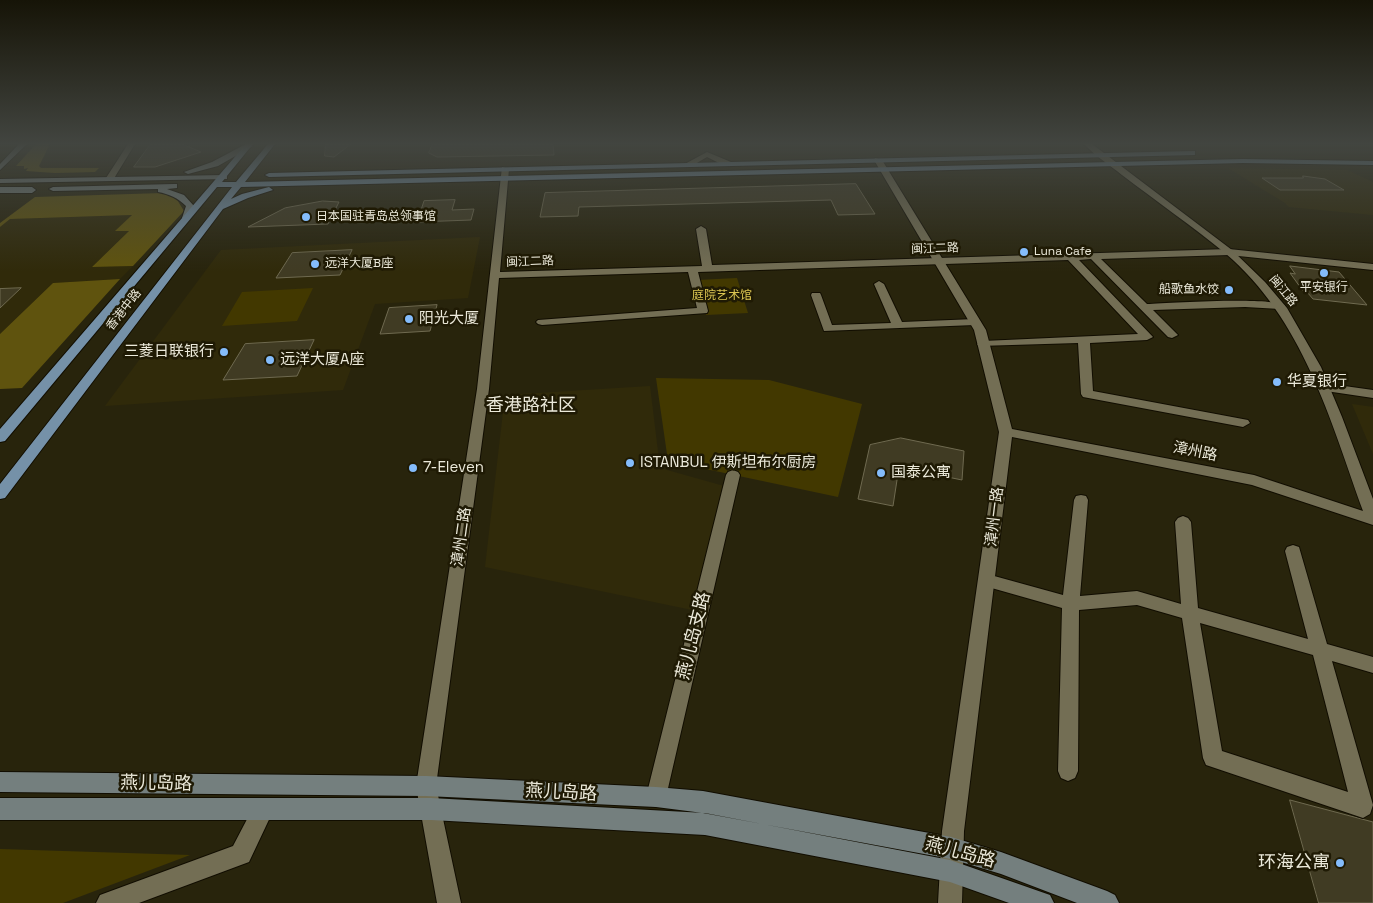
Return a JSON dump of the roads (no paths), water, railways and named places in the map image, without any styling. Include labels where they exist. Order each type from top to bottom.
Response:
[{"type":"main road","points":[[0,190],[154,186]]},
{"type":"main road","name":"香港中路","points":[[0,438],[186,218],[215,186]]},
{"type":"main road","name":"香港中路","points":[[0,494],[237,186]]},
{"type":"main road","points":[[221,207],[257,192],[286,186]]},
{"type":"main road","points":[[143,187],[168,191],[184,198],[190,206],[186,218]]},
{"type":"main road","name":"燕儿岛路","points":[[0,782],[426,786],[656,797],[703,802],[951,848],[1000,863],[1107,903]]},
{"type":"main road","name":"燕儿岛路","points":[[0,809],[431,809],[705,824],[950,871],[1042,903]]},
{"type":"street","name":"漳州二路","points":[[450,903],[426,786],[483,389],[504,186]]},
{"type":"street","name":"漳州一路","points":[[893,186],[980,330],[1006,432],[951,848],[950,903]]},
{"type":"street","name":"闽江路","points":[[1140,186],[1229,252],[1280,306],[1290,320],[1323,387],[1373,520]]},
{"type":"street","points":[[701,229],[708,269]]},
{"type":"street","name":"闽江二路","points":[[496,275],[1229,252],[1373,267]]},
{"type":"street","points":[[1093,256],[1172,334]]},
{"type":"street","points":[[984,344],[1147,337],[1072,257]]},
{"type":"street","points":[[542,322],[703,311],[692,269]]},
{"type":"street","points":[[879,284],[898,326]]},
{"type":"street","points":[[816,295],[828,328],[975,322]]},
{"type":"street","points":[[1144,307],[1245,304],[1280,306]]},
{"type":"street","points":[[1084,340],[1087,394],[1243,423]]},
{"type":"street","points":[[1323,387],[1373,394]]},
{"type":"street","name":"漳州路","points":[[1006,432],[1254,480],[1373,520]]},
{"type":"street","name":"燕儿岛支路","points":[[656,797],[733,475]]},
{"type":"street","points":[[1068,771],[1071,604],[1081,500]]},
{"type":"street","points":[[1183,522],[1190,612],[1214,758],[1363,807],[1322,650],[1293,551]]},
{"type":"street","points":[[987,580],[1071,604],[1137,598],[1373,665]]},
{"type":"street","points":[[108,903],[241,854],[263,809]]},
{"type":"place","name":"日本国驻青岛总领事馆","points":[[306,217]]},
{"type":"place","name":"Luna Cafe","points":[[1024,252]]},
{"type":"place","name":"远洋大厦B座","points":[[315,264]]},
{"type":"place","name":"平安银行","points":[[1324,273]]},
{"type":"place","name":"船歌鱼水饺","points":[[1229,290]]},
{"type":"place","name":"阳光大厦","points":[[409,319]]},
{"type":"place","name":"三菱日联银行","points":[[224,352]]},
{"type":"place","name":"远洋大厦A座","points":[[270,360]]},
{"type":"place","name":"华夏银行","points":[[1277,382]]},
{"type":"place","name":"ISTANBUL 伊斯坦布尔厨房","points":[[630,463]]},
{"type":"place","name":"7-Eleven","points":[[413,468]]},
{"type":"place","name":"国泰公寓","points":[[881,473]]},
{"type":"place","name":"环海公寓","points":[[1340,863]]},
{"type":"district","name":"香港路社区","points":[[531,406]]},
{"type":"park label","name":"庭院艺术馆","points":[[722,296]]}]
